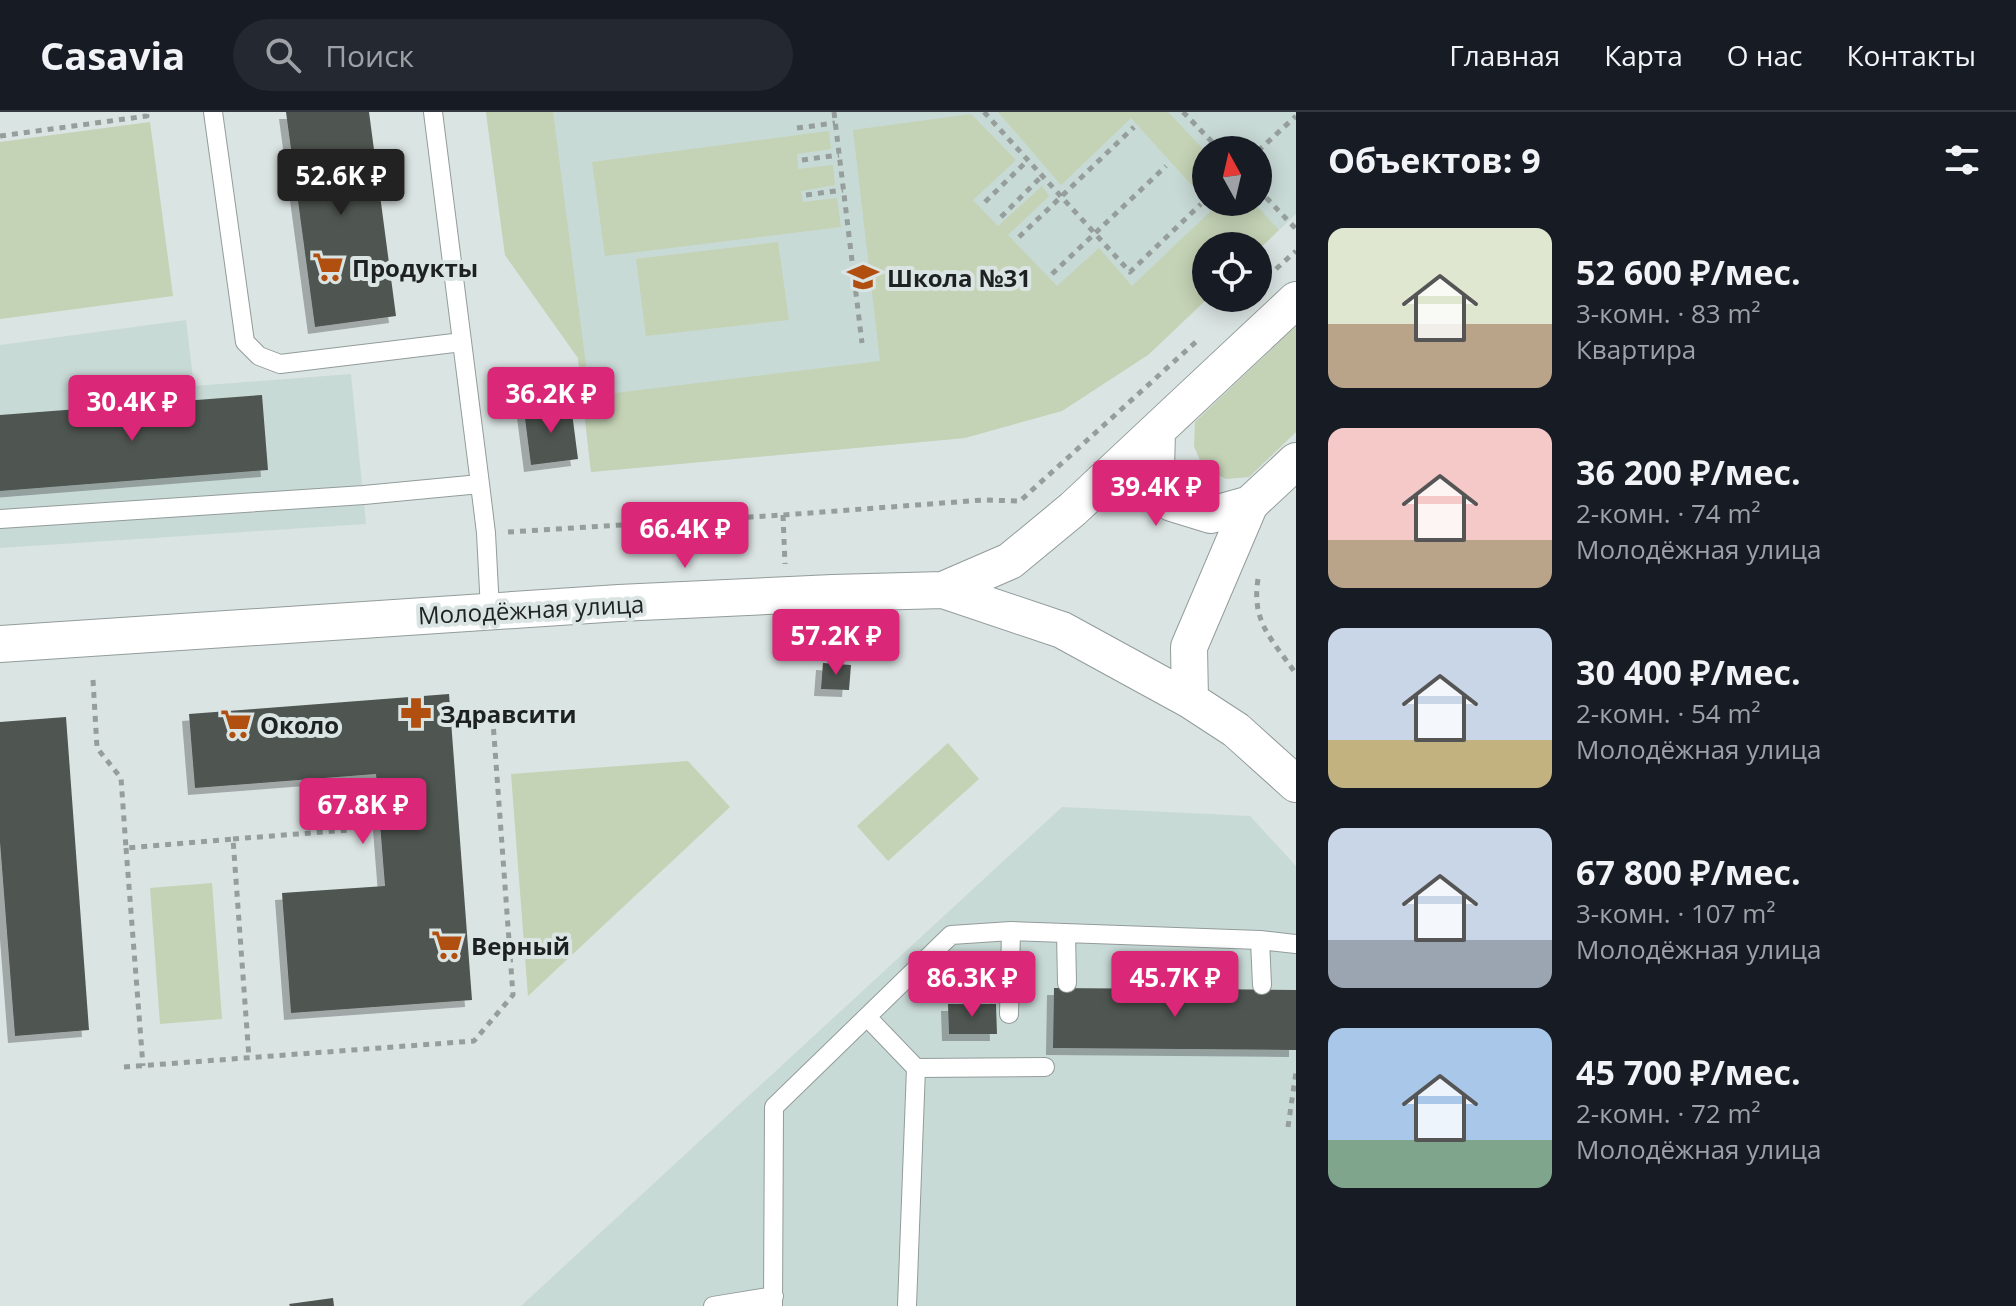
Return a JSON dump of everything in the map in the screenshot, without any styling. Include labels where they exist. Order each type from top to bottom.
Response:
[{"type":"street","points":[[943,590],[1010,561],[1073,509],[1296,300]]},
{"type":"street","points":[[1157,431],[1156,469],[1172,503],[1211,515],[1250,504]]},
{"type":"street","points":[[1190,700],[1189,647],[1250,504],[1296,461]]},
{"type":"street","name":"Молодёжная улица","points":[[0,644],[490,610],[943,590],[1062,630],[1190,700],[1236,730],[1296,784]]},
{"type":"lane","points":[[213,112],[245,342],[259,356],[280,364],[462,342]]},
{"type":"lane","points":[[433,112],[486,533],[490,610]]},
{"type":"lane","points":[[0,519],[364,495],[480,484]]},
{"type":"lane","points":[[1009,1014],[1011,931]]},
{"type":"lane","points":[[713,1306],[774,1301],[774,1107],[951,935],[1011,931],[1296,944]]},
{"type":"lane","points":[[1066,933],[1067,983]]},
{"type":"lane","points":[[1260,940],[1262,985]]},
{"type":"lane","points":[[867,1017],[916,1068],[907,1306]]},
{"type":"lane","points":[[916,1068],[1045,1067]]},
{"type":"path","points":[[0,136],[147,116],[146,112]]},
{"type":"path","points":[[834,112],[862,343]]},
{"type":"path","points":[[984,112],[1130,272],[1192,213]]},
{"type":"path","points":[[1183,112],[1206,136]]},
{"type":"path","points":[[1272,138],[1296,116]]},
{"type":"path","points":[[797,128],[835,123]]},
{"type":"path","points":[[1019,237],[1134,127]]},
{"type":"path","points":[[802,160],[839,155]]},
{"type":"path","points":[[985,202],[1028,160]]},
{"type":"path","points":[[1052,274],[1166,166]]},
{"type":"path","points":[[1001,217],[1042,176]]},
{"type":"path","points":[[806,195],[843,190]]},
{"type":"path","points":[[1272,204],[1296,229]]},
{"type":"path","points":[[486,533],[983,500],[1020,501],[1209,330]]},
{"type":"path","points":[[1259,574],[1256,595],[1260,621],[1296,674]]},
{"type":"path","points":[[93,680],[97,748],[121,778],[143,1066]]},
{"type":"path","points":[[124,1067],[474,1041],[513,995],[493,722]]},
{"type":"path","points":[[126,848],[349,830]]},
{"type":"path","points":[[233,839],[249,1058]]},
{"type":"path","points":[[1288,1127],[1296,1072]]},
{"type":"shaded area","name":"Школа №31","points":[[486,112],[1296,112],[1296,214],[1272,237],[1272,232],[1192,232],[1193,312],[1148,355],[965,438],[591,472],[578,358],[505,255]]},
{"type":"shaded area","points":[[186,320],[194,386],[351,374],[366,524],[0,548],[0,345]]},
{"type":"shaded area","points":[[1062,807],[1250,816],[1296,866],[1296,1306],[521,1306]]},
{"type":"green space","points":[[486,112],[553,112],[590,396],[880,361],[853,130],[971,114],[1016,160],[973,200],[998,226],[1042,186],[1049,196],[1008,235],[1057,286],[1099,248],[1132,286],[1206,216],[1266,216],[1279,230],[1272,237],[1272,232],[1192,232],[1193,312],[1148,355],[1062,411],[965,438],[591,472],[578,358],[505,255]]},
{"type":"green space","points":[[998,112],[1168,112],[1192,137],[1192,186],[1131,118],[1061,185]]},
{"type":"green space","points":[[150,122],[173,296],[0,319],[0,142]]},
{"type":"green space","points":[[829,131],[831,149],[797,154],[798,169],[833,165],[835,185],[801,191],[803,202],[837,198],[841,227],[605,256],[592,162]]},
{"type":"green space","points":[[778,242],[789,320],[646,336],[636,259]]},
{"type":"green space","points":[[1296,326],[1296,432],[1249,477],[1226,479],[1203,468],[1194,446],[1195,422]]},
{"type":"green space","points":[[948,743],[979,779],[888,861],[857,826]]},
{"type":"green space","points":[[688,761],[730,807],[528,996],[511,774]]},
{"type":"green space","points":[[212,883],[222,1019],[160,1024],[150,888]]},
{"type":"building","points":[[286,112],[369,112],[396,316],[315,327]]},
{"type":"building","points":[[262,395],[268,470],[0,491],[0,415]]},
{"type":"building","points":[[571,405],[578,459],[531,465],[524,411]]},
{"type":"building","points":[[823,663],[851,665],[849,690],[821,689]]},
{"type":"building","points":[[449,694],[472,1000],[291,1013],[282,893],[385,886],[376,774],[195,788],[189,714]]},
{"type":"building","points":[[66,717],[89,1030],[15,1036],[0,842],[0,722]]},
{"type":"building","points":[[1054,988],[1296,990],[1296,1050],[1053,1048]]},
{"type":"building","points":[[948,1004],[996,1004],[997,1034],[949,1034]]},
{"type":"building","points":[[333,1298],[334,1306],[289,1304]]},
{"type":"place","name":"Продукты","points":[[328,267]]},
{"type":"place","name":"Школа №31","points":[[863,277]]},
{"type":"place","name":"Здравсити","points":[[416,713]]},
{"type":"place","name":"Около","points":[[236,724]]},
{"type":"place","name":"Верный","points":[[447,945]]}]
